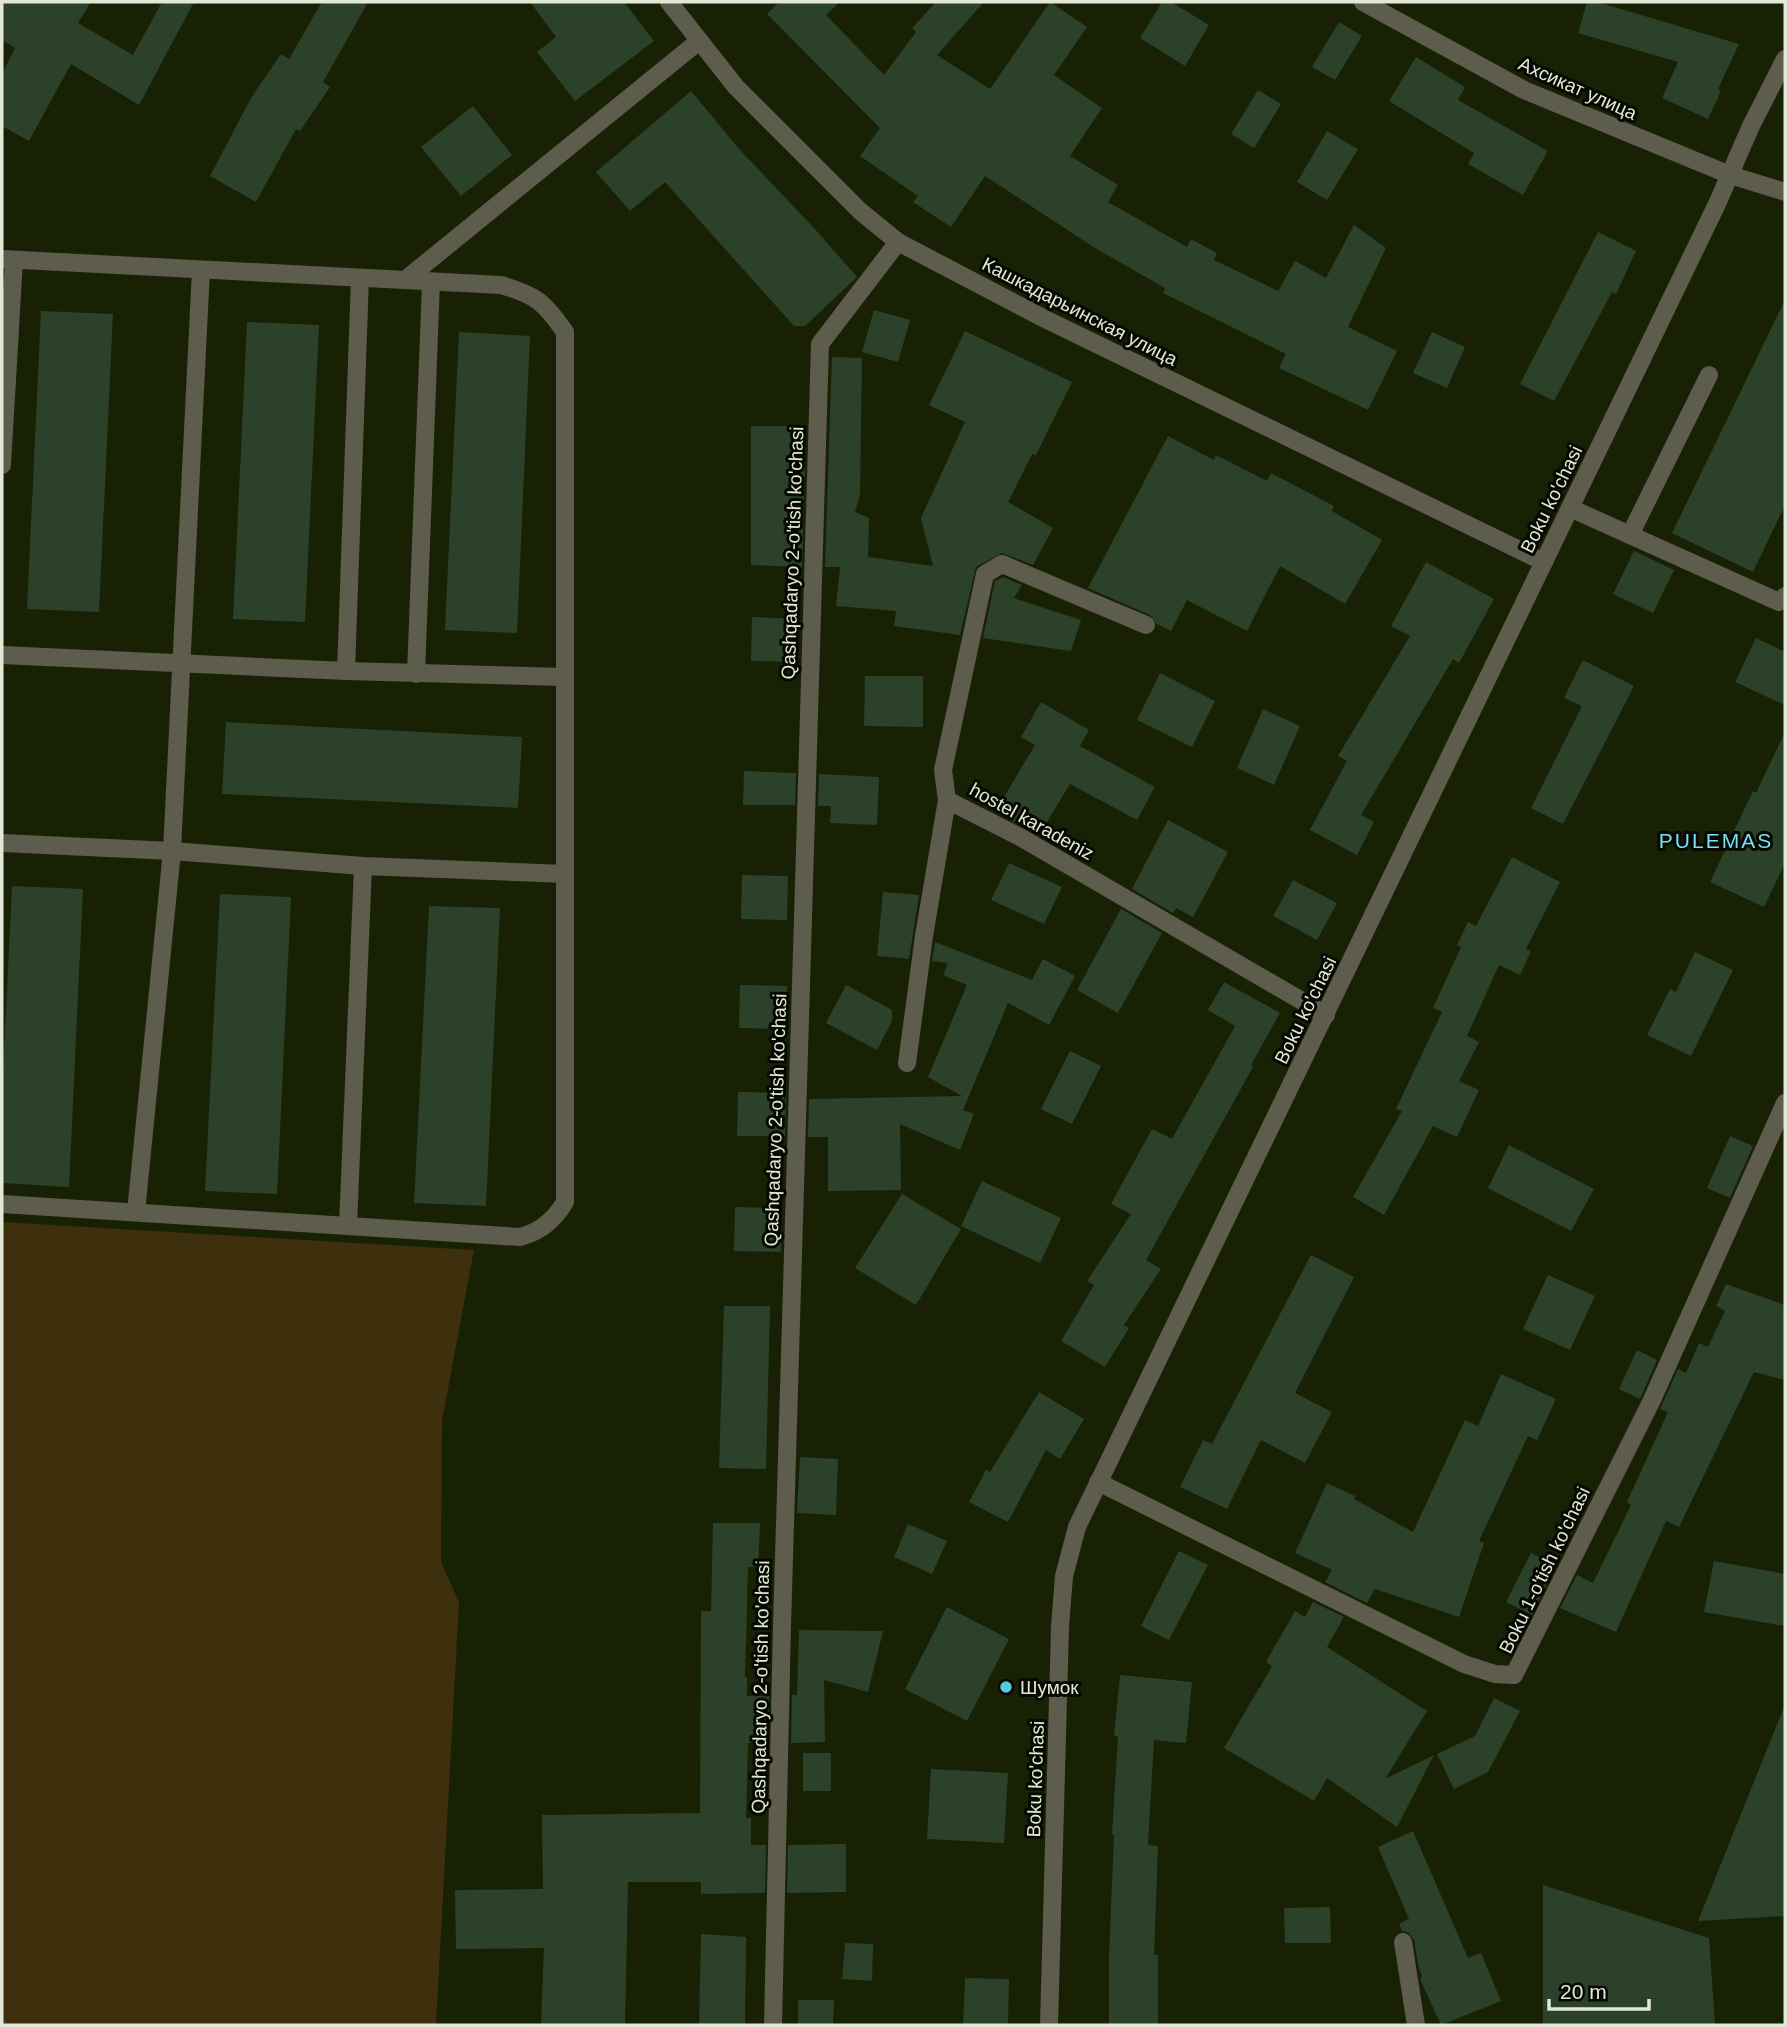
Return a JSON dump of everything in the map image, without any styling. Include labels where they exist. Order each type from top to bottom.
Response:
[{"type":"street","name":"Кашкадарьинская улица","points":[[669,2],[736,87],[860,211],[898,242],[1042,318],[1544,562]]},
{"type":"street","name":"Ахсикат улица","points":[[1363,2],[1524,90],[1730,176],[1785,192]]},
{"type":"street","points":[[405,280],[699,41]]},
{"type":"street","name":"Boku ko'chasi","points":[[1049,2025],[1060,1627],[1064,1576],[1077,1527],[1784,63]]},
{"type":"street","name":"Qashqadaryo 2-o'tish ko'chasi","points":[[774,2025],[782,1597],[820,344],[898,242]]},
{"type":"street","points":[[2,465],[8,259],[500,285],[527,293],[548,308],[565,332],[565,1202],[558,1214],[535,1233],[520,1237],[2,1204]]},
{"type":"street","points":[[136,1212],[172,851],[201,270]]},
{"type":"street","points":[[346,671],[360,278]]},
{"type":"street","points":[[416,674],[431,282]]},
{"type":"street","points":[[1630,535],[1710,375]]},
{"type":"street","points":[[1570,508],[1779,602],[1785,596]]},
{"type":"street","points":[[947,800],[943,770],[985,574],[1002,564],[1146,625]]},
{"type":"street","points":[[2,654],[416,674],[565,677]]},
{"type":"street","name":"hostel karadeniz","points":[[907,1063],[924,936],[947,800],[1020,836],[1326,1014]]},
{"type":"street","points":[[2,843],[172,851],[363,866],[565,874]]},
{"type":"street","points":[[348,1226],[363,866]]},
{"type":"street","name":"Boku 1-o'tish ko'chasi","points":[[1098,1482],[1464,1664],[1495,1674],[1514,1675],[1651,1402],[1785,1103]]},
{"type":"street","points":[[1403,1942],[1416,2025]]},
{"type":"shaded area","points":[[2,1222],[474,1250],[442,1421],[441,1562],[459,1602],[436,2025],[2,2025]]},
{"type":"building","points":[[2,2],[91,2],[78,23],[133,55],[162,2],[194,2],[139,105],[71,64],[29,141],[2,126],[2,74],[15,48],[2,40]]},
{"type":"building","points":[[322,2],[368,2],[323,82],[330,87],[300,131],[296,129],[256,202],[210,176],[251,98],[281,54],[289,59]]},
{"type":"building","points":[[530,2],[624,2],[654,41],[575,101],[537,52],[556,37]]},
{"type":"building","points":[[779,2],[840,2],[826,15],[884,75],[916,32],[912,28],[936,2],[984,2],[937,55],[990,89],[1050,2],[1087,27],[1054,75],[1102,108],[1070,156],[1118,185],[1108,202],[1187,247],[1191,239],[1217,253],[1214,260],[1278,291],[1295,261],[1326,278],[1354,225],[1386,248],[1348,327],[1397,351],[1368,410],[1279,368],[1286,354],[1163,293],[1165,288],[1095,248],[985,176],[951,227],[913,202],[918,196],[860,156],[880,128],[767,14]]},
{"type":"building","points":[[1162,2],[1171,2],[1209,25],[1185,66],[1140,38]]},
{"type":"building","points":[[1587,2],[1597,2],[1739,44],[1718,89],[1721,91],[1708,119],[1662,98],[1678,62],[1578,33]]},
{"type":"building","points":[[1339,22],[1362,36],[1335,80],[1312,67]]},
{"type":"building","points":[[1416,57],[1465,87],[1458,100],[1548,151],[1523,195],[1468,164],[1474,153],[1389,101]]},
{"type":"building","points":[[1258,90],[1281,104],[1254,148],[1231,134]]},
{"type":"building","points":[[691,91],[739,149],[857,277],[805,326],[794,326],[665,182],[630,211],[596,172]]},
{"type":"building","points":[[473,106],[512,155],[461,196],[421,147]]},
{"type":"building","points":[[1327,131],[1358,149],[1327,200],[1297,182]]},
{"type":"building","points":[[1598,232],[1636,251],[1616,294],[1612,292],[1554,401],[1520,384]]},
{"type":"building","points":[[1785,300],[1785,505],[1753,572],[1672,533]]},
{"type":"building","points":[[874,310],[910,320],[898,362],[862,352]]},
{"type":"building","points":[[41,311],[113,314],[99,612],[27,609]]},
{"type":"building","points":[[247,322],[319,325],[305,622],[233,619]]},
{"type":"building","points":[[965,331],[1072,382],[1036,455],[1032,454],[1008,502],[1053,528],[1033,565],[1002,553],[976,567],[960,635],[894,626],[896,611],[836,606],[840,567],[825,567],[832,357],[862,358],[860,494],[855,512],[869,518],[868,557],[933,566],[921,518],[965,422],[929,405]]},
{"type":"building","points":[[459,332],[530,336],[517,633],[445,630]]},
{"type":"building","points":[[1432,332],[1465,347],[1447,388],[1413,373]]},
{"type":"building","points":[[751,426],[806,426],[802,567],[751,565]]},
{"type":"building","points":[[1168,436],[1214,460],[1216,455],[1267,481],[1271,473],[1334,506],[1332,511],[1382,540],[1345,604],[1280,566],[1247,631],[1187,600],[1171,631],[1157,624],[1150,615],[1088,588]]},
{"type":"building","points":[[1634,551],[1674,570],[1653,613],[1613,594]]},
{"type":"building","points":[[1426,562],[1494,599],[1459,663],[1453,659],[1361,815],[1374,822],[1357,855],[1310,830],[1347,761],[1338,756],[1410,636],[1391,626]]},
{"type":"building","points":[[1003,577],[1022,585],[1014,598],[1081,620],[1071,651],[983,638],[995,581]]},
{"type":"building","points":[[752,617],[798,619],[798,662],[751,661]]},
{"type":"building","points":[[1756,638],[1785,652],[1785,705],[1735,682]]},
{"type":"building","points":[[1583,660],[1634,686],[1563,824],[1531,808],[1582,706],[1564,698]]},
{"type":"building","points":[[1160,673],[1215,701],[1192,747],[1137,720]]},
{"type":"building","points":[[865,676],[923,676],[923,727],[864,726]]},
{"type":"building","points":[[1041,702],[1089,730],[1080,746],[1155,787],[1137,820],[1070,784],[1039,835],[995,812],[1035,745],[1021,737]]},
{"type":"building","points":[[1263,709],[1300,726],[1274,785],[1237,768]]},
{"type":"building","points":[[226,722],[522,737],[518,808],[222,794]]},
{"type":"building","points":[[1785,732],[1785,863],[1764,907],[1710,882],[1753,791],[1756,793]]},
{"type":"building","points":[[744,771],[796,773],[795,805],[743,805]]},
{"type":"building","points":[[819,774],[879,777],[877,825],[830,823],[831,806],[818,806]]},
{"type":"building","points":[[1168,820],[1228,852],[1193,917],[1176,908],[1173,913],[1132,889]]},
{"type":"building","points":[[1512,857],[1560,882],[1526,949],[1531,951],[1520,975],[1499,965],[1467,1036],[1479,1042],[1459,1081],[1479,1090],[1457,1137],[1433,1126],[1384,1215],[1353,1197],[1402,1111],[1396,1109],[1442,1012],[1433,1008],[1461,947],[1457,945],[1468,922],[1476,926]]},
{"type":"building","points":[[1009,863],[1062,887],[1044,924],[991,900]]},
{"type":"building","points":[[742,875],[788,876],[787,920],[741,919]]},
{"type":"building","points":[[1293,880],[1337,903],[1317,940],[1273,916]]},
{"type":"building","points":[[12,886],[83,889],[69,1187],[2,1183],[2,1094]]},
{"type":"building","points":[[883,892],[919,895],[909,959],[877,956]]},
{"type":"building","points":[[220,894],[291,897],[277,1194],[205,1191]]},
{"type":"building","points":[[429,906],[500,908],[486,1206],[414,1203]]},
{"type":"building","points":[[1121,909],[1162,933],[1118,1013],[1077,990]]},
{"type":"building","points":[[935,942],[1032,980],[1043,959],[1075,976],[1049,1025],[1008,1003],[963,1110],[974,1114],[960,1150],[900,1124],[901,1190],[828,1191],[828,1137],[808,1137],[809,1099],[962,1096],[928,1077],[967,985],[943,975],[948,963],[932,961]]},
{"type":"building","points":[[1695,952],[1733,970],[1691,1056],[1647,1035],[1670,989],[1676,992]]},
{"type":"building","points":[[1224,982],[1280,1013],[1146,1260],[1161,1269],[1124,1325],[1129,1328],[1105,1367],[1061,1341],[1094,1285],[1087,1281],[1131,1214],[1111,1204],[1152,1129],[1172,1139],[1235,1026],[1208,1010]]},
{"type":"building","points":[[740,985],[787,986],[786,1029],[739,1028]]},
{"type":"building","points":[[846,985],[892,1010],[892,1021],[877,1050],[826,1023]]},
{"type":"building","points":[[1070,1051],[1101,1066],[1072,1124],[1041,1109]]},
{"type":"building","points":[[738,1092],[784,1093],[785,1136],[737,1136]]},
{"type":"building","points":[[1730,1136],[1753,1146],[1730,1198],[1707,1188]]},
{"type":"building","points":[[1509,1145],[1594,1189],[1571,1231],[1488,1188]]},
{"type":"building","points":[[982,1181],[1061,1218],[1040,1263],[961,1226]]},
{"type":"building","points":[[902,1194],[961,1229],[916,1305],[855,1268]]},
{"type":"building","points":[[735,1207],[781,1208],[781,1252],[734,1251]]},
{"type":"building","points":[[1311,1255],[1354,1277],[1295,1393],[1332,1412],[1305,1463],[1261,1440],[1227,1509],[1180,1487],[1203,1440],[1212,1444]]},
{"type":"building","points":[[1548,1275],[1595,1296],[1570,1350],[1523,1329]]},
{"type":"building","points":[[1726,1284],[1785,1305],[1785,1380],[1754,1372],[1679,1527],[1666,1521],[1616,1632],[1560,1608],[1577,1575],[1593,1583],[1631,1505],[1627,1502],[1668,1412],[1660,1409],[1678,1369],[1686,1373],[1699,1343],[1708,1347],[1725,1311],[1716,1306]]},
{"type":"building","points":[[724,1306],[770,1306],[766,1469],[719,1468]]},
{"type":"building","points":[[1637,1350],[1657,1360],[1640,1399],[1619,1389]]},
{"type":"building","points":[[1501,1374],[1556,1399],[1537,1440],[1528,1436],[1479,1541],[1484,1543],[1459,1617],[1375,1589],[1367,1603],[1325,1582],[1332,1570],[1295,1553],[1327,1483],[1355,1496],[1354,1499],[1413,1532],[1465,1420],[1478,1426]]},
{"type":"building","points":[[1039,1392],[1084,1419],[1060,1459],[1046,1450],[1008,1522],[969,1502],[986,1470],[990,1472]]},
{"type":"building","points":[[800,1457],[838,1459],[836,1515],[797,1513]]},
{"type":"building","points":[[713,1523],[760,1523],[758,1567],[748,1567],[745,1677],[747,1696],[769,1696],[768,1743],[748,1743],[746,1818],[751,1818],[751,1845],[766,1845],[765,1893],[701,1894],[701,1882],[628,1882],[625,2025],[541,2025],[544,1948],[456,1949],[455,1890],[543,1889],[542,1815],[700,1813],[701,1611],[711,1611]]},
{"type":"building","points":[[908,1524],[947,1541],[932,1574],[894,1557]]},
{"type":"building","points":[[1179,1551],[1208,1565],[1169,1640],[1141,1626]]},
{"type":"building","points":[[1531,1553],[1556,1565],[1532,1615],[1506,1602]]},
{"type":"building","points":[[1714,1561],[1785,1574],[1785,1626],[1704,1612]]},
{"type":"building","points":[[1313,1602],[1344,1617],[1327,1647],[1427,1711],[1385,1779],[1434,1755],[1397,1827],[1327,1778],[1314,1801],[1224,1748],[1259,1688],[1263,1688],[1260,1687],[1272,1666],[1266,1662],[1295,1611],[1305,1617]]},
{"type":"building","points":[[947,1607],[1009,1639],[967,1721],[905,1689]]},
{"type":"building","points":[[799,1630],[883,1631],[868,1692],[824,1680],[825,1742],[791,1743],[792,1695],[797,1695]]},
{"type":"building","points":[[1120,1675],[1192,1682],[1186,1743],[1154,1740],[1148,1845],[1158,1846],[1154,1955],[1158,1955],[1158,2025],[1109,2025],[1112,1835],[1118,1736],[1114,1736]]},
{"type":"building","points":[[1494,1698],[1520,1711],[1488,1772],[1454,1789],[1437,1754],[1475,1736]]},
{"type":"building","points":[[1784,1707],[1785,1916],[1698,1921]]},
{"type":"building","points":[[803,1753],[831,1753],[831,1791],[803,1791]]},
{"type":"building","points":[[931,1769],[1008,1773],[1004,1843],[927,1839]]},
{"type":"building","points":[[1413,1831],[1468,1958],[1481,1953],[1501,2001],[1441,2025],[1420,1979],[1422,1976],[1414,1940],[1408,1932],[1402,1931],[1399,1924],[1409,1919],[1378,1847]]},
{"type":"building","points":[[846,1844],[846,1892],[787,1893],[788,1845]]},
{"type":"building","points":[[1543,1885],[1709,1938],[1715,2025],[1543,2025]]},
{"type":"building","points":[[1330,1907],[1331,1943],[1285,1943],[1284,1908]]},
{"type":"building","points":[[701,1934],[746,1937],[745,2025],[699,2025]]},
{"type":"building","points":[[845,1943],[873,1944],[872,1981],[842,1979]]},
{"type":"building","points":[[965,1978],[1009,1979],[1008,2025],[963,2025]]},
{"type":"building","points":[[798,2000],[834,2000],[833,2025],[798,2025]]},
{"type":"place","name":"Шумок","points":[[1006,1687]]},
{"type":"district","name":"PULEMAS","points":[[1716,841]]}]
